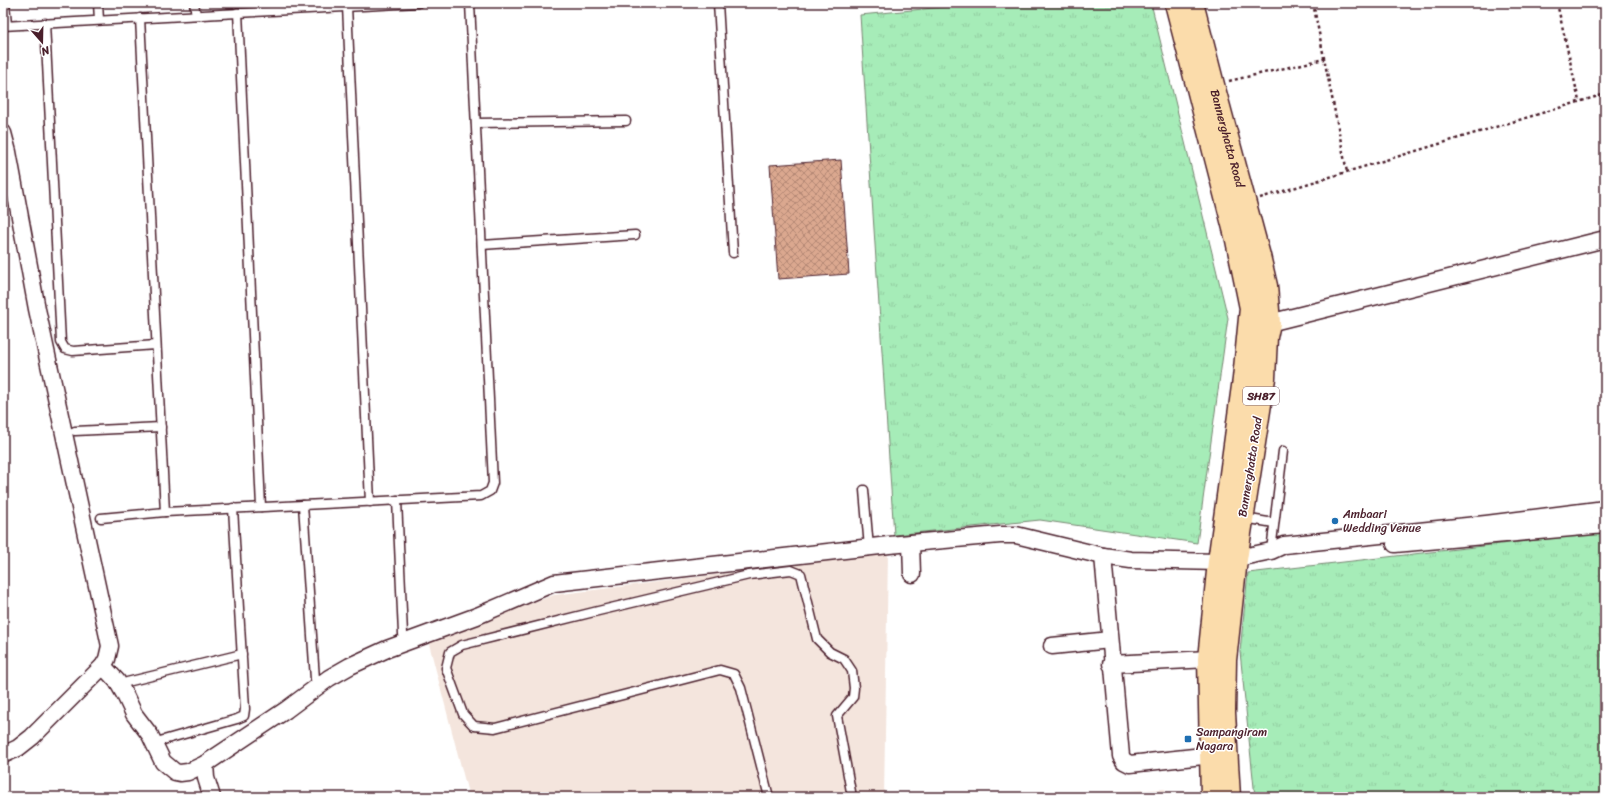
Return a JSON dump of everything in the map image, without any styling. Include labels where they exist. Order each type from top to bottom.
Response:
[{"type":"main road","name":"Bannerghatta Road","points":[[1176,3],[1237,240],[1251,308],[1228,560],[1224,713],[1216,747]]},
{"type":"main road","name":"Bannerghatta Road","points":[[1192,3],[1266,286],[1269,323],[1266,337],[1264,378],[1243,518],[1228,560],[1209,659],[1216,747],[1215,797]]},
{"type":"street","points":[[3,133],[8,152],[37,309],[92,570],[110,646],[103,666],[32,737],[18,748],[3,755]]},
{"type":"street","points":[[1269,323],[1605,238]]},
{"type":"street","points":[[103,666],[117,680],[134,714],[150,735],[163,762],[175,772],[180,773],[196,769],[205,764],[286,710],[329,678],[350,666],[387,649],[477,616],[554,584],[911,543],[1016,535],[1103,556],[1131,560],[1228,560],[1272,550],[1284,545],[1486,524],[1605,509]]},
{"type":"street","points":[[1272,550],[1285,554],[1605,525]]},
{"type":"street","points":[[911,543],[912,574]]},
{"type":"street","points":[[1103,556],[1121,756],[1124,761],[1130,764],[1216,747]]},
{"type":"street","points":[[1052,646],[1110,640]]},
{"type":"street","points":[[1112,664],[1209,659]]},
{"type":"street","points":[[205,764],[206,778],[212,797]]},
{"type":"lane","points":[[5,3],[5,25],[196,15],[276,7],[418,3]]},
{"type":"lane","points":[[98,3],[99,20]]},
{"type":"lane","points":[[194,3],[196,15]]},
{"type":"lane","points":[[101,518],[233,508],[481,496],[490,491],[493,483],[470,3]]},
{"type":"lane","points":[[718,3],[732,252]]},
{"type":"lane","points":[[347,6],[370,502]]},
{"type":"lane","points":[[238,12],[261,507]]},
{"type":"lane","points":[[140,18],[165,512]]},
{"type":"lane","points":[[45,23],[61,342],[65,349],[73,351],[156,345]]},
{"type":"lane","points":[[476,123],[626,121]]},
{"type":"lane","points":[[482,245],[635,235]]},
{"type":"lane","points":[[75,431],[161,427]]},
{"type":"lane","points":[[1272,550],[1283,450]]},
{"type":"lane","points":[[864,490],[869,548]]},
{"type":"lane","points":[[398,500],[403,634]]},
{"type":"lane","points":[[303,505],[315,679]]},
{"type":"lane","points":[[160,741],[244,716],[245,709],[233,508]]},
{"type":"lane","points":[[1243,518],[1274,523]]},
{"type":"lane","points":[[769,797],[741,688],[734,674],[720,670],[495,728],[474,726],[463,714],[446,668],[450,652],[462,645],[602,610],[749,575],[791,570],[801,574],[817,639],[830,652],[844,659],[852,671],[854,688],[853,697],[837,716],[852,797]]},
{"type":"lane","points":[[127,682],[242,654]]},
{"type":"path","points":[[1313,3],[1347,172]]},
{"type":"path","points":[[1557,3],[1579,101]]},
{"type":"path","points":[[1213,85],[1324,59]]},
{"type":"path","points":[[1245,203],[1605,94]]},
{"type":"shaded area","points":[[888,553],[884,797],[469,797],[428,640],[554,595]]},
{"type":"shaded area","points":[[1165,789],[1166,797],[1026,797],[1092,793]]},
{"type":"green space","points":[[986,3],[1151,3],[1228,318],[1197,543],[1040,520],[894,535],[860,15]]},
{"type":"green space","points":[[1605,532],[1605,797],[1255,797],[1240,652],[1248,573]]},
{"type":"building","points":[[841,160],[849,274],[778,279],[770,165]]},
{"type":"place","name":"Ambaari Wedding Venue","points":[[1335,521]]},
{"type":"place","name":"Sampangiram Nagara","points":[[1188,739]]}]
